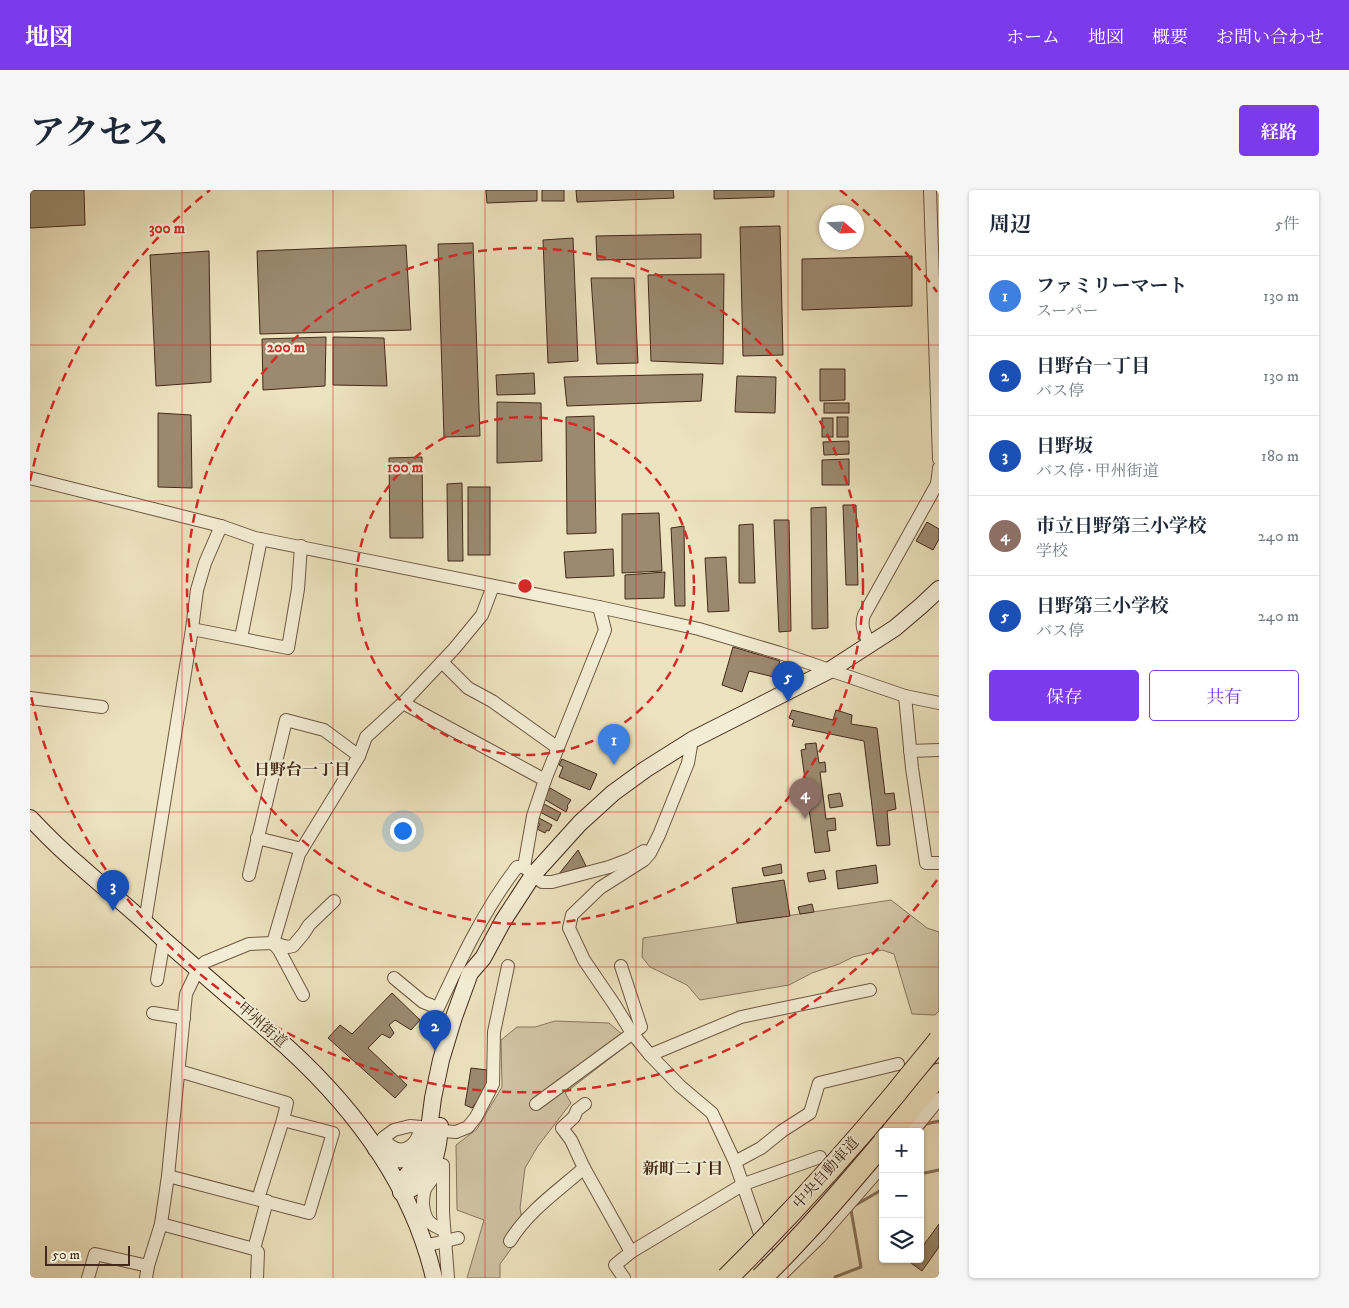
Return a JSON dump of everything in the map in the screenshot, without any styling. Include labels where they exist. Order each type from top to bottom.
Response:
[{"type":"highway","name":"中央自動車道","points":[[727,1278],[856,1139],[939,1040]]},
{"type":"highway","points":[[895,1128],[939,1074]]},
{"type":"highway","name":"中央自動車道","points":[[761,1278],[776,1264],[879,1148]]},
{"type":"street","points":[[930,190],[937,350],[939,459]]},
{"type":"street","points":[[870,645],[861,623],[864,615],[938,482],[939,468]]},
{"type":"street","points":[[30,478],[221,526],[261,539],[699,629],[780,653],[905,696],[939,703]]},
{"type":"street","points":[[145,922],[197,590],[221,526]]},
{"type":"street","points":[[241,638],[261,539]]},
{"type":"street","points":[[192,628],[288,648],[298,589],[301,546]]},
{"type":"street","points":[[273,943],[299,854],[360,756],[366,737],[403,703],[454,650],[482,615],[493,586]]},
{"type":"street","points":[[401,1192],[407,1175],[422,1159],[427,1144],[440,1060],[470,973],[483,958],[529,871],[613,793],[647,768],[692,740],[830,670],[895,628],[939,589]]},
{"type":"street","points":[[529,871],[533,816],[574,705],[605,630],[598,607]]},
{"type":"street","points":[[442,662],[468,688],[492,701],[558,748]]},
{"type":"street","points":[[905,696],[910,751],[926,863],[939,863]]},
{"type":"street","points":[[30,698],[102,707]]},
{"type":"street","points":[[403,703],[545,780]]},
{"type":"street","points":[[249,875],[286,720],[324,730],[360,756]]},
{"type":"street","points":[[692,740],[688,763],[655,845],[644,860],[593,894],[572,915],[569,928],[584,960],[632,1033],[650,1056],[680,1086],[712,1113],[744,1184],[768,1257],[778,1278],[820,1237],[879,1171]]},
{"type":"street","points":[[910,751],[939,750]]},
{"type":"street","name":"甲州街道","points":[[30,818],[80,866],[305,1063],[340,1100],[376,1149],[401,1192],[424,1246],[434,1278]]},
{"type":"street","points":[[258,838],[302,849]]},
{"type":"street","points":[[394,978],[423,1002],[438,1008],[462,956],[487,911],[517,867],[529,871],[542,882],[552,882],[609,867],[630,859],[655,845]]},
{"type":"street","points":[[88,1278],[95,1254],[147,1272],[161,1224],[168,1176],[186,994],[198,969],[205,962],[249,944],[273,943],[288,947],[293,946],[309,925],[334,901]]},
{"type":"street","points":[[157,980],[164,940]]},
{"type":"street","points":[[273,943],[279,950],[303,995]]},
{"type":"street","points":[[430,1129],[456,1132],[468,1127],[476,1117],[493,1084],[494,1032],[508,966]]},
{"type":"street","points":[[536,1104],[641,1027],[621,966]]},
{"type":"street","points":[[650,1056],[741,1017],[870,990]]},
{"type":"street","points":[[153,1012],[184,1018]]},
{"type":"street","points":[[735,1162],[761,1148],[782,1131],[810,1114],[819,1083],[898,1064]]},
{"type":"street","points":[[179,1071],[287,1103],[263,1200],[254,1249]]},
{"type":"street","points":[[915,1128],[939,1099]]},
{"type":"street","points":[[585,1104],[577,1110],[574,1117],[562,1128],[571,1140],[584,1168],[631,1252]]},
{"type":"street","points":[[923,1119],[939,1114]]},
{"type":"street","points":[[168,1176],[309,1213],[333,1133],[282,1120]]},
{"type":"street","points":[[376,1149],[398,1160],[409,1157],[417,1152],[424,1143],[430,1129]]},
{"type":"street","points":[[624,1278],[615,1265],[631,1252],[744,1184],[820,1157]]},
{"type":"street","points":[[510,1241],[529,1215],[584,1168]]},
{"type":"street","points":[[161,1224],[254,1249],[258,1252],[257,1278]]},
{"type":"street","points":[[424,1246],[445,1236],[458,1238]]},
{"type":"street","points":[[445,1236],[448,1278]]},
{"type":"shaded area","points":[[891,900],[927,928],[939,932],[939,1011],[935,1015],[912,1014],[894,954],[882,950],[853,957],[812,973],[789,985],[700,1000],[687,985],[650,967],[642,957],[643,938]]},
{"type":"shaded area","points":[[555,1021],[609,1023],[631,1042],[565,1093],[571,1103],[538,1146],[525,1168],[520,1208],[524,1231],[500,1264],[500,1278],[467,1278],[484,1220],[457,1210],[456,1145],[477,1129],[502,1087],[501,1040],[517,1027],[535,1027]]},
{"type":"building","points":[[30,190],[84,190],[85,225],[30,228]]},
{"type":"building","points":[[486,190],[537,190],[537,201],[487,203]]},
{"type":"building","points":[[542,190],[564,190],[564,201],[542,201]]},
{"type":"building","points":[[576,190],[673,190],[674,198],[577,202]]},
{"type":"building","points":[[714,190],[774,190],[774,197],[714,199]]},
{"type":"building","points":[[780,226],[783,355],[743,356],[740,227]]},
{"type":"building","points":[[701,234],[701,258],[597,260],[596,236]]},
{"type":"building","points":[[573,238],[578,361],[548,363],[543,240]]},
{"type":"building","points":[[473,243],[480,436],[444,437],[438,244]]},
{"type":"building","points":[[406,245],[411,330],[260,334],[257,251]]},
{"type":"building","points":[[209,251],[211,382],[156,386],[150,255]]},
{"type":"building","points":[[912,256],[912,306],[802,310],[802,259]]},
{"type":"building","points":[[724,274],[723,364],[651,361],[648,275]]},
{"type":"building","points":[[591,278],[634,278],[638,363],[597,364]]},
{"type":"building","points":[[326,337],[325,386],[263,390],[262,339]]},
{"type":"building","points":[[333,337],[384,338],[387,386],[333,385]]},
{"type":"building","points":[[820,369],[845,369],[845,400],[820,401]]},
{"type":"building","points":[[534,373],[535,394],[497,395],[496,375]]},
{"type":"building","points":[[703,374],[701,401],[567,406],[564,377]]},
{"type":"building","points":[[737,376],[776,377],[775,413],[735,412]]},
{"type":"building","points":[[497,402],[541,403],[542,461],[497,463]]},
{"type":"building","points":[[824,403],[849,403],[849,413],[824,413]]},
{"type":"building","points":[[158,413],[191,415],[192,488],[158,487]]},
{"type":"building","points":[[594,416],[596,533],[567,534],[566,417]]},
{"type":"building","points":[[837,417],[848,417],[848,437],[837,437]]},
{"type":"building","points":[[822,418],[833,418],[833,437],[822,437]]},
{"type":"building","points":[[849,441],[849,454],[824,455],[823,442]]},
{"type":"building","points":[[422,457],[423,538],[390,538],[389,458]]},
{"type":"building","points":[[849,459],[849,485],[822,485],[822,460]]},
{"type":"building","points":[[462,483],[463,561],[448,561],[447,484]]},
{"type":"building","points":[[468,487],[490,487],[490,555],[468,555]]},
{"type":"building","points":[[843,505],[856,505],[858,585],[846,585]]},
{"type":"building","points":[[826,507],[828,628],[812,629],[811,508]]},
{"type":"building","points":[[659,513],[662,571],[622,573],[622,514]]},
{"type":"building","points":[[774,520],[789,520],[791,631],[779,632]]},
{"type":"building","points":[[927,522],[939,529],[939,539],[933,550],[916,541]]},
{"type":"building","points":[[753,524],[755,583],[739,583],[739,525]]},
{"type":"building","points":[[684,526],[685,606],[675,606],[671,528]]},
{"type":"building","points":[[613,549],[614,576],[566,578],[564,552]]},
{"type":"building","points":[[726,557],[729,611],[708,612],[705,558]]},
{"type":"building","points":[[665,572],[664,598],[625,599],[625,575]]},
{"type":"building","points":[[733,647],[780,661],[774,677],[749,671],[742,692],[722,685]]},
{"type":"building","points":[[792,710],[833,720],[836,710],[852,715],[851,724],[877,728],[885,794],[894,793],[896,809],[887,811],[890,845],[877,846],[864,741],[792,726],[794,720],[789,718]]},
{"type":"building","points":[[816,743],[819,763],[825,762],[826,772],[820,772],[826,819],[835,818],[836,830],[827,831],[830,851],[815,853],[801,750],[806,749],[805,744]]},
{"type":"building","points":[[562,759],[597,774],[590,790],[559,777],[563,767],[559,765]]},
{"type":"building","points":[[550,788],[571,800],[566,812],[544,799]]},
{"type":"building","points":[[840,793],[843,806],[830,808],[828,795]]},
{"type":"building","points":[[544,804],[561,813],[557,821],[540,812]]},
{"type":"building","points":[[539,818],[552,825],[549,831],[547,830],[545,833],[537,829],[540,824],[537,823]]},
{"type":"building","points":[[578,850],[586,866],[559,874]]},
{"type":"building","points":[[781,864],[782,873],[764,876],[762,868]]},
{"type":"building","points":[[876,865],[878,883],[838,889],[836,871]]},
{"type":"building","points":[[824,870],[826,879],[809,882],[807,873]]},
{"type":"building","points":[[784,880],[790,916],[737,923],[732,888]]},
{"type":"building","points":[[812,904],[814,912],[800,914],[798,907]]},
{"type":"building","points":[[392,993],[420,1020],[411,1030],[395,1020],[389,1025],[394,1033],[390,1038],[382,1034],[368,1048],[407,1085],[395,1098],[328,1038],[340,1025],[352,1034]]},
{"type":"building","points":[[471,1068],[487,1070],[487,1083],[472,1108],[465,1105]]},
{"type":"building","points":[[939,1224],[939,1247],[922,1271],[911,1263],[924,1263],[924,1245]]},
{"type":"waterway","points":[[924,1127],[926,1124],[939,1121]]},
{"type":"waterway","points":[[924,1173],[939,1170]]},
{"type":"waterway","points":[[835,1278],[861,1267],[851,1210],[854,1206],[879,1191]]},
{"type":"place","name":"日野第三小学校","points":[[788,702]]},
{"type":"place","name":"ファミリーマート","points":[[614,765]]},
{"type":"place","name":"市立日野第三小学校","points":[[805,819]]},
{"type":"place","name":"日野坂","points":[[113,911]]},
{"type":"place","name":"日野台一丁目","points":[[435,1051]]},
{"type":"district","name":"日野台一丁目","points":[[302,770]]},
{"type":"district","name":"新町二丁目","points":[[683,1169]]}]
